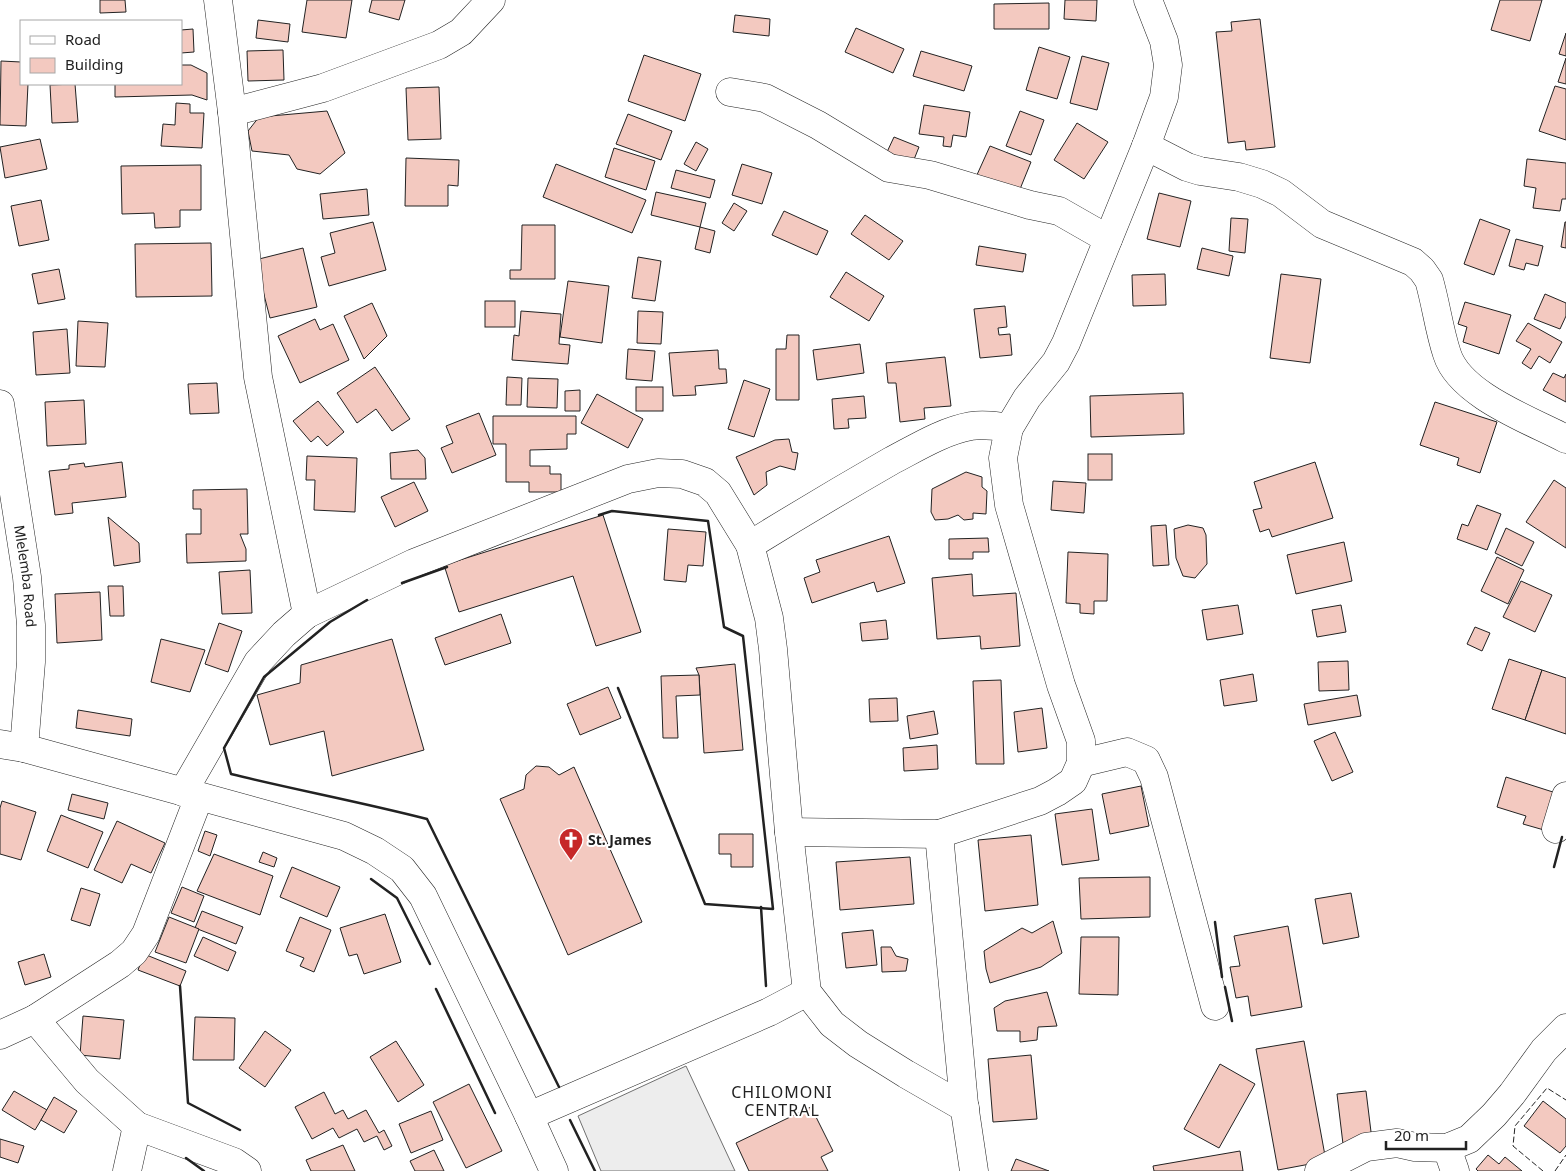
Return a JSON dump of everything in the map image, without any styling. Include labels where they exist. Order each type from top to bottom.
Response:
[{"type":"street","points":[[218,0],[232,112],[258,377],[306,614]]},
{"type":"street","points":[[232,112],[324,88],[439,46],[461,32],[492,0]]},
{"type":"street","points":[[789,832],[939,834],[1040,801],[1073,781],[1081,763],[1081,741],[1062,685],[1009,505],[1003,458],[1009,428],[1026,398],[1056,362],[1066,342],[1164,97],[1168,64],[1164,41],[1148,0]]},
{"type":"street","points":[[730,92],[765,98],[818,126],[889,168],[930,175],[1030,205],[1059,210],[1108,239]]},
{"type":"street","points":[[1146,146],[1187,167],[1239,177],[1262,184],[1281,193],[1322,224],[1413,262],[1429,280],[1447,355],[1454,368],[1468,384],[1486,398],[1566,439]]},
{"type":"street","name":"Mlelemba Road","points":[[0,404],[27,577],[31,625],[31,662],[12,746]]},
{"type":"street","points":[[750,545],[851,484],[919,446],[970,426],[985,424],[1009,428]]},
{"type":"street","points":[[0,1035],[35,1019],[120,964],[134,952],[146,934],[191,794],[258,662],[306,614],[414,562],[628,479],[658,473],[682,474],[705,482],[718,493],[750,545],[769,618],[789,832],[808,992],[832,1024],[858,1044],[965,1108]]},
{"type":"street","points":[[12,746],[344,836],[375,850],[402,870],[423,896],[554,1171]]},
{"type":"street","points":[[1081,763],[1127,752],[1146,760],[1154,777],[1215,1006]]},
{"type":"street","points":[[1556,829],[1566,796]]},
{"type":"street","points":[[939,834],[965,1108],[974,1171]]},
{"type":"street","points":[[529,1116],[769,1012],[808,992]]},
{"type":"street","points":[[35,1019],[88,1081],[137,1126],[234,1162],[247,1171]]},
{"type":"street","points":[[1319,1171],[1366,1147],[1397,1143],[1451,1159],[1494,1115],[1544,1050],[1566,1028]]},
{"type":"street","points":[[127,1171],[137,1126]]},
{"type":"shaded area","points":[[686,1066],[735,1171],[601,1171],[578,1116]]},
{"type":"building","points":[[100,0],[125,0],[126,12],[100,13]]},
{"type":"building","points":[[307,0],[352,0],[346,38],[302,32]]},
{"type":"building","points":[[372,0],[405,0],[399,20],[369,12]]},
{"type":"building","points":[[1065,0],[1097,0],[1096,21],[1064,19]]},
{"type":"building","points":[[1500,0],[1542,0],[1530,41],[1491,30]]},
{"type":"building","points":[[1049,3],[1049,29],[994,29],[994,4]]},
{"type":"building","points":[[735,15],[770,19],[769,36],[733,32]]},
{"type":"building","points":[[1260,19],[1275,147],[1246,150],[1245,141],[1228,143],[1216,32],[1232,31],[1231,22]]},
{"type":"building","points":[[258,20],[290,24],[288,42],[256,38]]},
{"type":"building","points":[[856,28],[904,49],[893,73],[845,52]]},
{"type":"building","points":[[193,29],[194,52],[182,53],[182,30]]},
{"type":"building","points":[[1566,33],[1566,56],[1559,54]]},
{"type":"building","points":[[1039,47],[1070,57],[1057,99],[1026,90]]},
{"type":"building","points":[[283,50],[284,80],[248,81],[247,51]]},
{"type":"building","points":[[921,51],[972,66],[964,91],[913,76]]},
{"type":"building","points":[[644,55],[701,74],[685,121],[628,101]]},
{"type":"building","points":[[1082,56],[1109,63],[1097,110],[1070,103]]},
{"type":"building","points":[[1566,58],[1566,84],[1558,82]]},
{"type":"building","points":[[1,61],[20,62],[20,85],[28,85],[26,126],[0,125]]},
{"type":"building","points":[[182,65],[191,65],[207,73],[207,100],[192,95],[115,97],[115,85],[182,85]]},
{"type":"building","points":[[50,85],[75,85],[78,122],[52,123]]},
{"type":"building","points":[[1555,86],[1566,89],[1566,140],[1539,131]]},
{"type":"building","points":[[439,87],[441,139],[408,140],[406,88]]},
{"type":"building","points":[[176,103],[190,104],[190,113],[204,113],[202,148],[161,146],[163,124],[175,125]]},
{"type":"building","points":[[924,105],[970,112],[966,137],[953,135],[951,147],[943,146],[944,137],[919,134]]},
{"type":"building","points":[[327,111],[345,153],[320,174],[297,169],[289,155],[252,151],[248,131],[259,117]]},
{"type":"building","points":[[1020,111],[1044,120],[1031,155],[1006,146]]},
{"type":"building","points":[[628,114],[672,131],[661,160],[616,144]]},
{"type":"building","points":[[1077,123],[1108,142],[1084,179],[1054,160]]},
{"type":"building","points":[[894,137],[919,147],[913,162],[887,152]]},
{"type":"building","points":[[40,139],[47,169],[5,178],[0,147]]},
{"type":"building","points":[[696,142],[708,149],[696,171],[684,164]]},
{"type":"building","points":[[990,146],[1031,162],[1018,194],[976,177]]},
{"type":"building","points":[[614,148],[655,161],[646,190],[605,177]]},
{"type":"building","points":[[406,158],[459,160],[458,186],[448,185],[448,206],[405,206]]},
{"type":"building","points":[[1527,159],[1566,163],[1566,199],[1562,199],[1560,211],[1533,208],[1536,188],[1524,186]]},
{"type":"building","points":[[556,164],[646,200],[632,233],[543,197]]},
{"type":"building","points":[[742,164],[772,173],[762,204],[732,195]]},
{"type":"building","points":[[201,165],[201,210],[180,210],[180,227],[155,228],[154,213],[122,214],[121,166]]},
{"type":"building","points":[[676,170],[715,180],[710,198],[671,188]]},
{"type":"building","points":[[367,189],[369,215],[323,219],[320,194]]},
{"type":"building","points":[[656,192],[706,203],[700,227],[651,215]]},
{"type":"building","points":[[1159,193],[1191,201],[1180,247],[1147,239]]},
{"type":"building","points":[[41,200],[49,240],[19,246],[11,206]]},
{"type":"building","points":[[734,203],[747,211],[734,231],[722,223]]},
{"type":"building","points":[[784,211],[828,231],[817,255],[772,235]]},
{"type":"building","points":[[865,215],[903,241],[889,260],[851,234]]},
{"type":"building","points":[[1231,218],[1248,219],[1245,253],[1229,251]]},
{"type":"building","points":[[1480,219],[1510,230],[1494,275],[1464,264]]},
{"type":"building","points":[[373,222],[386,270],[329,286],[321,257],[335,253],[330,233]]},
{"type":"building","points":[[1566,222],[1566,248],[1561,247]]},
{"type":"building","points":[[522,225],[555,225],[555,279],[510,279],[510,270],[521,270]]},
{"type":"building","points":[[700,227],[715,231],[710,253],[695,249]]},
{"type":"building","points":[[1516,239],[1543,246],[1538,266],[1526,263],[1524,270],[1509,266]]},
{"type":"building","points":[[211,243],[212,296],[136,297],[135,244]]},
{"type":"building","points":[[979,246],[1026,254],[1023,272],[976,265]]},
{"type":"building","points":[[303,248],[317,307],[270,318],[255,260]]},
{"type":"building","points":[[1202,248],[1233,256],[1229,276],[1197,269]]},
{"type":"building","points":[[638,257],[661,261],[655,301],[632,298]]},
{"type":"building","points":[[59,269],[65,299],[38,304],[32,274]]},
{"type":"building","points":[[846,272],[884,296],[869,321],[830,297]]},
{"type":"building","points":[[1165,274],[1166,305],[1133,306],[1132,275]]},
{"type":"building","points":[[1281,274],[1321,279],[1310,363],[1270,358]]},
{"type":"building","points":[[568,281],[609,286],[602,343],[560,337]]},
{"type":"building","points":[[1545,294],[1566,303],[1566,316],[1560,329],[1534,319]]},
{"type":"building","points":[[485,301],[515,301],[515,327],[485,327]]},
{"type":"building","points":[[1465,302],[1511,315],[1499,354],[1463,342],[1467,327],[1458,324]]},
{"type":"building","points":[[372,303],[387,336],[364,359],[344,316]]},
{"type":"building","points":[[1005,306],[1007,327],[998,328],[999,335],[1010,334],[1012,355],[980,358],[974,309]]},
{"type":"building","points":[[521,311],[561,314],[559,344],[570,345],[568,364],[512,360],[514,335],[519,336]]},
{"type":"building","points":[[638,311],[663,312],[661,344],[637,343]]},
{"type":"building","points":[[315,319],[320,330],[333,324],[349,360],[300,383],[278,336]]},
{"type":"building","points":[[78,321],[108,323],[105,367],[76,366]]},
{"type":"building","points":[[1528,323],[1562,342],[1550,363],[1539,356],[1531,369],[1522,363],[1531,349],[1516,341]]},
{"type":"building","points":[[67,329],[70,373],[36,375],[33,332]]},
{"type":"building","points":[[787,335],[799,335],[799,400],[776,400],[776,349],[786,349]]},
{"type":"building","points":[[860,344],[864,373],[817,380],[813,350]]},
{"type":"building","points":[[628,349],[655,351],[652,381],[626,379]]},
{"type":"building","points":[[718,350],[719,369],[726,369],[727,383],[695,386],[696,395],[673,396],[669,353]]},
{"type":"building","points":[[945,357],[951,406],[924,408],[925,419],[900,422],[896,383],[888,383],[886,363]]},
{"type":"building","points":[[375,367],[410,419],[392,431],[376,409],[357,423],[337,393]]},
{"type":"building","points":[[1553,373],[1564,378],[1566,374],[1566,402],[1543,390]]},
{"type":"building","points":[[507,377],[522,378],[521,405],[506,405]]},
{"type":"building","points":[[528,378],[558,379],[557,408],[527,407]]},
{"type":"building","points":[[744,380],[770,389],[754,437],[728,429]]},
{"type":"building","points":[[217,383],[219,413],[190,414],[188,384]]},
{"type":"building","points":[[636,387],[663,387],[663,411],[636,411]]},
{"type":"building","points":[[580,390],[580,411],[565,411],[565,391]]},
{"type":"building","points":[[1183,393],[1184,434],[1091,437],[1090,396]]},
{"type":"building","points":[[597,394],[643,419],[628,448],[581,423]]},
{"type":"building","points":[[864,396],[866,418],[848,419],[849,428],[834,429],[832,399]]},
{"type":"building","points":[[84,400],[86,444],[47,446],[45,402]]},
{"type":"building","points":[[318,401],[344,432],[327,446],[318,436],[311,442],[293,421]]},
{"type":"building","points":[[1435,402],[1497,422],[1480,473],[1457,465],[1459,458],[1420,445]]},
{"type":"building","points":[[479,413],[496,455],[452,473],[441,448],[453,443],[446,426]]},
{"type":"building","points":[[493,416],[576,416],[576,434],[567,434],[567,449],[530,450],[530,466],[550,466],[550,474],[561,474],[561,492],[529,492],[529,482],[506,482],[506,444],[493,444]]},
{"type":"building","points":[[789,439],[792,452],[798,453],[795,470],[780,466],[766,472],[767,485],[754,495],[736,457],[775,440]]},
{"type":"building","points":[[418,450],[425,458],[426,479],[391,479],[390,453]]},
{"type":"building","points":[[1088,454],[1112,454],[1112,480],[1088,480]]},
{"type":"building","points":[[307,456],[357,458],[355,512],[314,510],[315,480],[306,480]]},
{"type":"building","points":[[122,462],[126,497],[72,503],[73,513],[55,515],[49,471],[69,469],[69,465],[84,463],[85,467]]},
{"type":"building","points":[[1315,462],[1333,518],[1272,537],[1269,529],[1260,532],[1253,510],[1262,508],[1254,482]]},
{"type":"building","points":[[966,472],[982,477],[982,487],[987,491],[986,514],[973,513],[973,519],[964,520],[958,515],[948,519],[935,520],[931,512],[932,489]]},
{"type":"building","points":[[1554,480],[1566,488],[1566,548],[1526,522]]},
{"type":"building","points":[[1053,481],[1086,483],[1084,513],[1051,510]]},
{"type":"building","points":[[414,482],[428,511],[395,527],[381,497]]},
{"type":"building","points":[[247,489],[248,534],[240,534],[246,549],[246,561],[187,563],[186,534],[201,534],[201,509],[193,509],[193,490]]},
{"type":"building","points":[[1477,505],[1501,514],[1487,550],[1457,539],[1462,524],[1468,526]]},
{"type":"building","points":[[603,515],[641,632],[596,646],[573,576],[459,612],[444,565]]},
{"type":"building","points":[[108,517],[139,543],[140,562],[114,566]]},
{"type":"building","points":[[1166,525],[1169,565],[1153,566],[1151,526]]},
{"type":"building","points":[[1188,525],[1203,528],[1206,535],[1207,564],[1195,578],[1183,576],[1176,558],[1174,529]]},
{"type":"building","points":[[1506,528],[1534,542],[1522,566],[1495,553]]},
{"type":"building","points":[[668,529],[706,532],[703,566],[688,565],[686,582],[664,580]]},
{"type":"building","points":[[889,536],[905,583],[877,592],[874,582],[812,603],[804,578],[820,572],[816,560]]},
{"type":"building","points":[[988,538],[989,552],[973,552],[973,559],[949,559],[949,539]]},
{"type":"building","points":[[1344,542],[1352,581],[1296,594],[1287,555]]},
{"type":"building","points":[[1068,552],[1108,554],[1107,601],[1094,601],[1094,614],[1080,613],[1080,604],[1066,603]]},
{"type":"building","points":[[1497,557],[1524,570],[1508,604],[1481,591]]},
{"type":"building","points":[[250,570],[252,613],[222,614],[219,572]]},
{"type":"building","points":[[972,574],[973,596],[1016,593],[1020,646],[981,649],[980,636],[937,639],[932,578]]},
{"type":"building","points":[[1521,581],[1552,595],[1535,632],[1503,617]]},
{"type":"building","points":[[108,586],[123,586],[124,616],[110,616]]},
{"type":"building","points":[[100,592],[102,640],[57,643],[55,594]]},
{"type":"building","points":[[1238,605],[1243,634],[1207,640],[1202,610]]},
{"type":"building","points":[[1341,605],[1346,632],[1317,637],[1312,610]]},
{"type":"building","points":[[501,614],[511,643],[445,665],[435,638]]},
{"type":"building","points":[[886,620],[888,639],[862,641],[860,623]]},
{"type":"building","points":[[219,623],[242,631],[228,672],[205,664]]},
{"type":"building","points":[[1475,627],[1490,633],[1482,651],[1467,644]]},
{"type":"building","points":[[161,639],[205,650],[190,692],[151,682]]},
{"type":"building","points":[[392,639],[424,750],[332,776],[324,731],[270,745],[257,695],[300,683],[301,665]]},
{"type":"building","points":[[1509,659],[1542,670],[1525,720],[1492,709]]},
{"type":"building","points":[[1348,661],[1349,690],[1319,691],[1318,662]]},
{"type":"building","points":[[735,664],[743,750],[704,753],[699,675],[696,668]]},
{"type":"building","points":[[1542,670],[1566,678],[1566,734],[1525,720]]},
{"type":"building","points":[[1253,674],[1257,701],[1224,706],[1220,680]]},
{"type":"building","points":[[699,675],[700,695],[676,696],[678,738],[663,738],[661,676]]},
{"type":"building","points":[[1001,680],[1004,764],[976,764],[973,681]]},
{"type":"building","points":[[608,687],[621,718],[580,735],[567,704]]},
{"type":"building","points":[[1357,695],[1361,716],[1308,725],[1304,704]]},
{"type":"building","points":[[897,698],[898,721],[870,722],[869,699]]},
{"type":"building","points":[[1042,708],[1047,748],[1018,752],[1014,712]]},
{"type":"building","points":[[78,710],[132,719],[130,736],[76,728]]},
{"type":"building","points":[[934,711],[938,734],[910,739],[907,716]]},
{"type":"building","points":[[1335,732],[1353,772],[1332,781],[1314,741]]},
{"type":"building","points":[[937,745],[938,769],[904,771],[903,748]]},
{"type":"building","name":"St. James","points":[[536,766],[549,767],[559,775],[574,767],[642,922],[568,955],[500,799],[524,789],[526,775]]},
{"type":"building","points":[[1506,777],[1556,793],[1544,830],[1523,824],[1526,816],[1497,807]]},
{"type":"building","points":[[1141,786],[1149,826],[1110,834],[1102,794]]},
{"type":"building","points":[[72,794],[108,803],[104,819],[68,810]]},
{"type":"building","points":[[2,801],[36,812],[21,860],[0,854],[0,808]]},
{"type":"building","points":[[1092,809],[1099,860],[1062,865],[1055,814]]},
{"type":"building","points":[[61,815],[103,832],[88,868],[47,851]]},
{"type":"building","points":[[117,821],[165,843],[151,873],[131,864],[122,883],[94,870]]},
{"type":"building","points":[[205,831],[217,835],[210,856],[198,851]]},
{"type":"building","points":[[719,834],[753,834],[753,867],[731,867],[731,854],[719,854]]},
{"type":"building","points":[[1031,835],[1038,905],[985,911],[978,840]]},
{"type":"building","points":[[263,852],[277,858],[274,867],[259,862]]},
{"type":"building","points":[[214,854],[273,876],[260,915],[197,891]]},
{"type":"building","points":[[910,857],[914,904],[840,910],[836,862]]},
{"type":"building","points":[[292,867],[340,887],[327,917],[280,897]]},
{"type":"building","points":[[1150,877],[1150,917],[1081,919],[1079,878]]},
{"type":"building","points":[[182,887],[204,896],[194,922],[171,913]]},
{"type":"building","points":[[81,888],[100,894],[90,926],[71,920]]},
{"type":"building","points":[[1351,893],[1359,937],[1323,944],[1315,899]]},
{"type":"building","points":[[202,911],[243,927],[236,944],[195,928]]},
{"type":"building","points":[[385,914],[401,962],[364,974],[357,954],[349,956],[340,928]]},
{"type":"building","points":[[169,917],[199,929],[186,963],[155,952]]},
{"type":"building","points":[[300,917],[331,930],[314,972],[300,966],[304,958],[286,951]]},
{"type":"building","points":[[1053,921],[1062,953],[1041,967],[990,983],[984,951],[1022,928],[1032,933]]},
{"type":"building","points":[[1288,926],[1302,1007],[1251,1016],[1248,996],[1236,998],[1230,967],[1240,966],[1234,936]]},
{"type":"building","points":[[873,930],[877,965],[846,968],[842,933]]},
{"type":"building","points":[[203,937],[236,952],[228,971],[194,956]]},
{"type":"building","points":[[1081,937],[1119,937],[1118,995],[1079,994]]},
{"type":"building","points":[[881,947],[891,947],[896,956],[908,959],[906,971],[882,972]]},
{"type":"building","points":[[44,954],[51,977],[25,985],[18,962]]},
{"type":"building","points":[[144,954],[186,971],[180,986],[138,970]]},
{"type":"building","points":[[1047,992],[1057,1026],[1038,1027],[1037,1040],[1020,1042],[1020,1031],[997,1031],[994,1008],[1005,1001]]},
{"type":"building","points":[[83,1016],[124,1020],[120,1059],[80,1055]]},
{"type":"building","points":[[195,1017],[235,1018],[234,1060],[193,1060]]},
{"type":"building","points":[[265,1031],[291,1050],[265,1087],[239,1068]]},
{"type":"building","points":[[396,1041],[424,1085],[398,1102],[370,1057]]},
{"type":"building","points":[[1304,1041],[1326,1161],[1278,1170],[1256,1049]]},
{"type":"building","points":[[1031,1055],[1037,1119],[993,1122],[988,1059]]},
{"type":"building","points":[[1220,1064],[1255,1084],[1219,1148],[1184,1129]]},
{"type":"building","points":[[469,1084],[502,1151],[466,1168],[433,1102]]},
{"type":"building","points":[[14,1091],[47,1110],[35,1130],[2,1110]]},
{"type":"building","points":[[1366,1091],[1372,1140],[1343,1144],[1337,1094]]},
{"type":"building","points":[[324,1092],[335,1114],[343,1110],[348,1119],[366,1110],[379,1133],[384,1130],[392,1146],[384,1150],[377,1136],[364,1142],[357,1129],[339,1138],[333,1128],[312,1139],[295,1107]]},
{"type":"building","points":[[54,1097],[77,1111],[64,1133],[41,1120]]},
{"type":"building","points":[[1543,1101],[1566,1119],[1566,1146],[1560,1153],[1524,1126]]},
{"type":"building","points":[[811,1107],[833,1151],[821,1157],[828,1171],[749,1171],[736,1143]]},
{"type":"building","points":[[431,1111],[443,1140],[411,1153],[399,1124]]},
{"type":"building","points":[[0,1139],[24,1146],[18,1163],[0,1157]]},
{"type":"building","points":[[343,1145],[355,1171],[311,1171],[306,1160]]},
{"type":"building","points":[[434,1150],[444,1171],[415,1171],[410,1161]]},
{"type":"building","points":[[1240,1151],[1243,1171],[1154,1171],[1153,1166]]},
{"type":"building","points":[[1488,1155],[1499,1164],[1505,1157],[1522,1171],[1478,1171],[1476,1169]]},
{"type":"building","points":[[1016,1159],[1049,1171],[1011,1171]]},
{"type":"fence","points":[[1543,1171],[1513,1146],[1515,1126],[1547,1088],[1566,1100]]},
{"type":"fence","points":[[1555,1171],[1566,1155]]},
{"type":"wall","points":[[599,515],[612,511],[708,521],[724,627],[743,636],[773,909],[705,904],[618,688]]},
{"type":"wall","points":[[402,583],[447,567]]},
{"type":"wall","points":[[367,600],[330,622],[264,677],[224,748],[231,774],[427,819],[559,1087]]},
{"type":"wall","points":[[1554,867],[1562,837]]},
{"type":"wall","points":[[371,879],[397,898],[430,964]]},
{"type":"wall","points":[[761,907],[766,986]]},
{"type":"wall","points":[[1215,922],[1222,977]]},
{"type":"wall","points":[[180,986],[188,1103],[240,1130]]},
{"type":"wall","points":[[1225,987],[1232,1021]]},
{"type":"wall","points":[[436,989],[495,1113]]},
{"type":"wall","points":[[570,1120],[595,1171]]},
{"type":"wall","points":[[186,1158],[204,1171]]},
{"type":"place","name":"St. James","points":[[571,861]]},
{"type":"district","name":"CHILOMONI CENTRAL","points":[[782,1101]]}]
